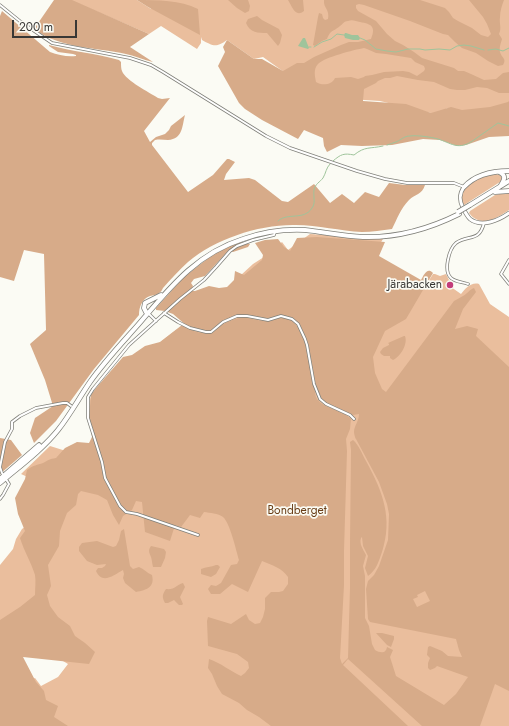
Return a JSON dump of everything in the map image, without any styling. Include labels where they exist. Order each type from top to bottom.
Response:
[{"type":"highway","points":[[464,187],[470,181],[479,176],[509,171]]},
{"type":"highway","points":[[498,172],[503,174],[505,177],[500,186]]},
{"type":"highway","points":[[470,206],[500,186],[509,182]]},
{"type":"highway","points":[[0,483],[3,478],[50,435],[95,372],[147,313],[180,278],[209,254],[242,239],[275,231],[298,230],[359,236],[385,236],[419,230],[440,223],[495,192],[509,182]]},
{"type":"highway","points":[[495,192],[509,191]]},
{"type":"highway","points":[[147,313],[144,308],[145,304],[161,295],[178,277],[202,256],[224,244],[252,234],[276,229],[298,228],[357,234],[384,234],[421,227],[458,213]]},
{"type":"highway","points":[[3,478],[45,444],[57,431],[97,373],[147,313]]},
{"type":"street","points":[[0,5],[52,43],[130,58],[151,66],[266,136],[290,148],[385,179],[407,183],[454,182],[464,187],[460,194],[460,201],[467,215],[475,222],[484,223],[500,218],[509,213]]},
{"type":"street","points":[[468,284],[454,280],[449,275],[447,271],[449,254],[452,247],[457,243],[479,234],[484,223]]},
{"type":"street","points":[[198,535],[137,514],[126,512],[120,506],[106,478],[88,418],[88,397],[93,388],[129,345],[180,299],[204,280],[233,248],[253,240],[274,235],[276,234],[275,231]]},
{"type":"street","points":[[509,260],[501,274],[509,284]]},
{"type":"street","points":[[147,313],[156,321]]},
{"type":"street","points":[[164,313],[190,328],[206,332],[211,332],[223,322],[237,316],[247,316],[268,320],[281,316],[292,319],[298,324],[305,339],[314,384],[320,399],[326,404],[354,418]]},
{"type":"street","points":[[0,499],[9,484],[3,478],[0,467],[5,442],[12,429],[12,422],[36,408],[63,403],[67,403],[71,406]]},
{"type":"green space","points":[[54,0],[72,0],[149,34],[130,47],[153,62],[126,54],[67,44],[44,36],[34,29]]},
{"type":"green space","points":[[70,0],[137,0],[151,9],[147,0],[509,0],[509,109],[462,111],[448,108],[435,114],[380,101],[319,97],[263,57],[254,59],[227,40],[220,44],[214,45],[202,40],[201,37],[201,43],[197,49],[161,26],[149,34]]},
{"type":"green space","points":[[137,0],[161,0],[176,2],[198,9],[200,35],[148,7]]},
{"type":"green space","points":[[228,0],[248,0],[250,6],[249,11],[245,13]]},
{"type":"green space","points":[[288,0],[303,0],[304,11],[301,13],[296,12]]},
{"type":"green space","points":[[324,0],[420,0],[445,8],[453,18],[472,28],[481,35],[488,37],[491,34],[487,24],[469,0],[504,0],[500,13],[499,34],[502,39],[500,52],[504,61],[503,65],[498,66],[476,53],[462,48],[448,35],[364,5],[356,5],[356,8],[358,11],[376,21],[395,41],[422,58],[454,68],[458,71],[464,71],[484,80],[496,79],[503,73],[509,72],[509,93],[499,93],[487,88],[477,87],[465,90],[450,89],[434,82],[397,76],[385,78],[364,89],[363,101],[406,104],[431,113],[451,107],[462,110],[490,107],[509,101],[509,136],[489,137],[466,145],[457,146],[440,140],[423,139],[392,145],[341,145],[327,152],[324,146],[323,138],[304,130],[298,139],[245,109],[239,103],[218,66],[225,52],[223,47],[227,40],[254,59],[262,59],[283,71],[297,63],[304,63],[314,57],[349,42],[358,42],[371,39],[373,29],[370,25],[351,20],[345,22],[331,32],[327,39],[315,46],[313,45],[319,13],[322,14],[325,20],[328,19],[328,13],[324,5]],"holes":[[[364,48],[376,53],[411,58],[415,62],[424,66],[425,69],[417,76],[403,71],[384,72],[358,79],[351,77],[335,78],[332,82],[327,84],[316,82],[315,68],[322,61],[333,56]]]},
{"type":"green space","points":[[2,11],[50,52],[63,56],[76,56],[73,54],[58,52],[49,45],[119,60],[121,62],[124,75],[128,79],[158,98],[170,98],[144,131],[150,142],[156,137],[165,134],[171,126],[185,115],[181,131],[177,137],[168,140],[155,140],[152,145],[188,192],[213,175],[227,159],[235,162],[226,174],[224,180],[249,178],[255,180],[282,201],[288,202],[314,184],[330,203],[342,194],[354,203],[365,192],[379,197],[389,183],[425,185],[424,188],[420,193],[406,203],[392,229],[362,232],[304,225],[282,225],[239,234],[211,246],[181,268],[160,292],[147,297],[143,301],[140,306],[139,315],[94,369],[56,421],[34,443],[30,433],[35,418],[53,406],[45,380],[30,344],[46,330],[44,254],[24,250],[14,281],[0,277],[0,16]]},
{"type":"green space","points":[[257,16],[279,29],[282,35],[278,46],[267,33],[255,32],[250,29],[246,23],[248,19]]},
{"type":"green space","points":[[486,175],[500,175],[502,178],[500,182],[464,205],[462,195],[464,190],[471,182]]},
{"type":"green space","points":[[509,193],[509,210],[501,215],[488,221],[483,221],[472,217],[469,213],[495,195]]},
{"type":"green space","name":"Bondberget","points":[[310,234],[383,239],[371,259],[426,285],[433,274],[440,276],[446,274],[449,280],[453,283],[450,285],[451,287],[461,294],[471,285],[479,284],[490,304],[509,317],[509,726],[0,726],[0,691],[35,678],[41,686],[58,677],[68,664],[0,623],[0,565],[13,549],[16,539],[22,529],[30,523],[32,479],[21,474],[50,446],[66,451],[95,445],[90,401],[91,396],[100,385],[192,320],[253,264],[267,255],[282,242],[288,250]]},
{"type":"green space","name":"Bondberget","points":[[317,237],[385,242],[379,256],[421,280],[427,271],[431,271],[433,273],[406,319],[385,331],[373,357],[375,373],[382,389],[386,392],[454,301],[474,288],[476,292],[463,309],[455,329],[467,326],[478,329],[476,336],[509,367],[509,691],[495,684],[480,726],[422,726],[348,659],[343,665],[408,726],[271,726],[239,703],[222,694],[217,686],[208,668],[209,659],[241,676],[249,668],[248,662],[237,654],[208,646],[207,621],[208,617],[231,624],[246,614],[249,620],[255,624],[260,623],[265,609],[265,598],[271,592],[283,591],[288,584],[288,577],[286,574],[276,567],[262,561],[248,592],[232,584],[220,594],[211,594],[208,589],[211,585],[216,586],[221,583],[231,565],[237,564],[239,560],[226,520],[223,517],[204,512],[200,518],[190,515],[181,527],[175,525],[170,541],[145,532],[142,502],[136,501],[132,510],[123,516],[119,525],[107,500],[98,495],[81,491],[78,494],[76,505],[67,513],[60,531],[59,546],[48,565],[51,586],[47,595],[50,606],[58,617],[70,626],[75,636],[95,652],[89,664],[23,657],[36,682],[44,691],[46,700],[58,706],[54,717],[68,726],[0,726],[0,620],[35,595],[35,575],[20,538],[25,531],[18,514],[15,498],[25,479],[27,470],[50,459],[56,458],[65,448],[77,442],[89,443],[92,437],[89,418],[91,395],[123,357],[132,355],[145,346],[160,342],[182,325],[197,332],[209,333],[228,322],[244,317],[268,321],[278,317],[283,317],[293,322],[303,336],[317,399],[324,405],[343,413],[351,419],[350,429],[346,439],[344,585],[340,658],[342,664],[348,658],[350,588],[350,442],[353,440],[357,444],[372,472],[381,494],[386,516],[387,528],[382,552],[378,563],[368,576],[365,568],[368,556],[363,546],[362,537],[361,538],[362,546],[366,555],[363,566],[365,576],[365,618],[369,626],[372,644],[375,650],[379,652],[384,652],[387,647],[393,650],[390,657],[396,676],[444,705],[456,694],[468,677],[437,666],[430,670],[428,668],[430,658],[427,655],[428,647],[430,646],[442,651],[448,656],[462,657],[456,639],[370,622],[368,619],[366,589],[368,581],[374,575],[379,566],[388,540],[389,514],[387,504],[379,482],[355,437],[354,430],[359,414],[353,415],[327,403],[322,399],[315,381],[308,342],[299,323],[294,319],[280,315],[268,319],[238,315],[224,320],[211,331],[204,332],[187,326],[173,314],[156,310],[156,308],[184,277],[211,256],[229,246],[240,242],[250,244],[248,247],[233,252],[229,250],[205,276],[194,279],[191,283],[193,286],[191,291],[209,286],[219,288],[227,287],[234,280],[235,271],[244,275],[262,260],[263,255],[255,243],[265,240],[278,239],[284,247],[290,251],[297,238]],"holes":[[[425,591],[430,601],[417,607],[413,599]]]},
{"type":"green space","points":[[404,336],[406,339],[405,346],[396,358],[393,360],[390,356],[384,356],[381,354],[380,352],[383,348],[389,345],[388,343]]},
{"type":"green space","points":[[0,438],[11,440],[22,455],[0,474]]},
{"type":"green space","points":[[124,529],[130,566],[133,569],[139,567],[152,575],[153,579],[151,585],[144,590],[136,592],[125,583],[123,578],[123,570],[108,578],[101,577],[96,571],[98,568],[102,568],[106,564],[97,565],[87,561],[79,551],[79,547],[82,543],[97,541],[113,547],[116,546],[121,531]]},
{"type":"green space","points":[[151,546],[164,549],[166,552],[161,567],[153,567],[149,551]]},
{"type":"green space","points":[[216,565],[220,567],[216,574],[211,577],[201,574],[201,569]]},
{"type":"green space","points":[[183,583],[185,587],[180,597],[183,604],[179,605],[174,600],[165,603],[163,596],[166,589],[173,588]]},
{"type":"green space","points":[[376,633],[394,636],[391,647],[387,645]]},
{"type":"shaded area","points":[[345,33],[358,35],[360,38],[359,40],[353,40],[345,38]]},
{"type":"shaded area","points":[[303,38],[305,38],[309,48],[308,49],[298,46]]},
{"type":"waterway","points":[[314,47],[331,39],[337,34],[344,35]]},
{"type":"waterway","points":[[360,38],[376,49],[396,52],[408,49],[450,50],[457,46],[464,45],[484,50]]},
{"type":"waterway","points":[[488,50],[496,49],[503,51],[509,48]]},
{"type":"waterway","points":[[387,145],[408,136],[424,136],[458,146],[471,142],[498,123],[509,126]]},
{"type":"waterway","points":[[333,161],[343,155],[354,155],[365,149],[383,146]]},
{"type":"waterway","points":[[278,221],[282,218],[309,212],[314,204],[314,192],[316,185],[323,178],[330,164]]},
{"type":"place","name":"Järabacken","points":[[450,285]]}]
